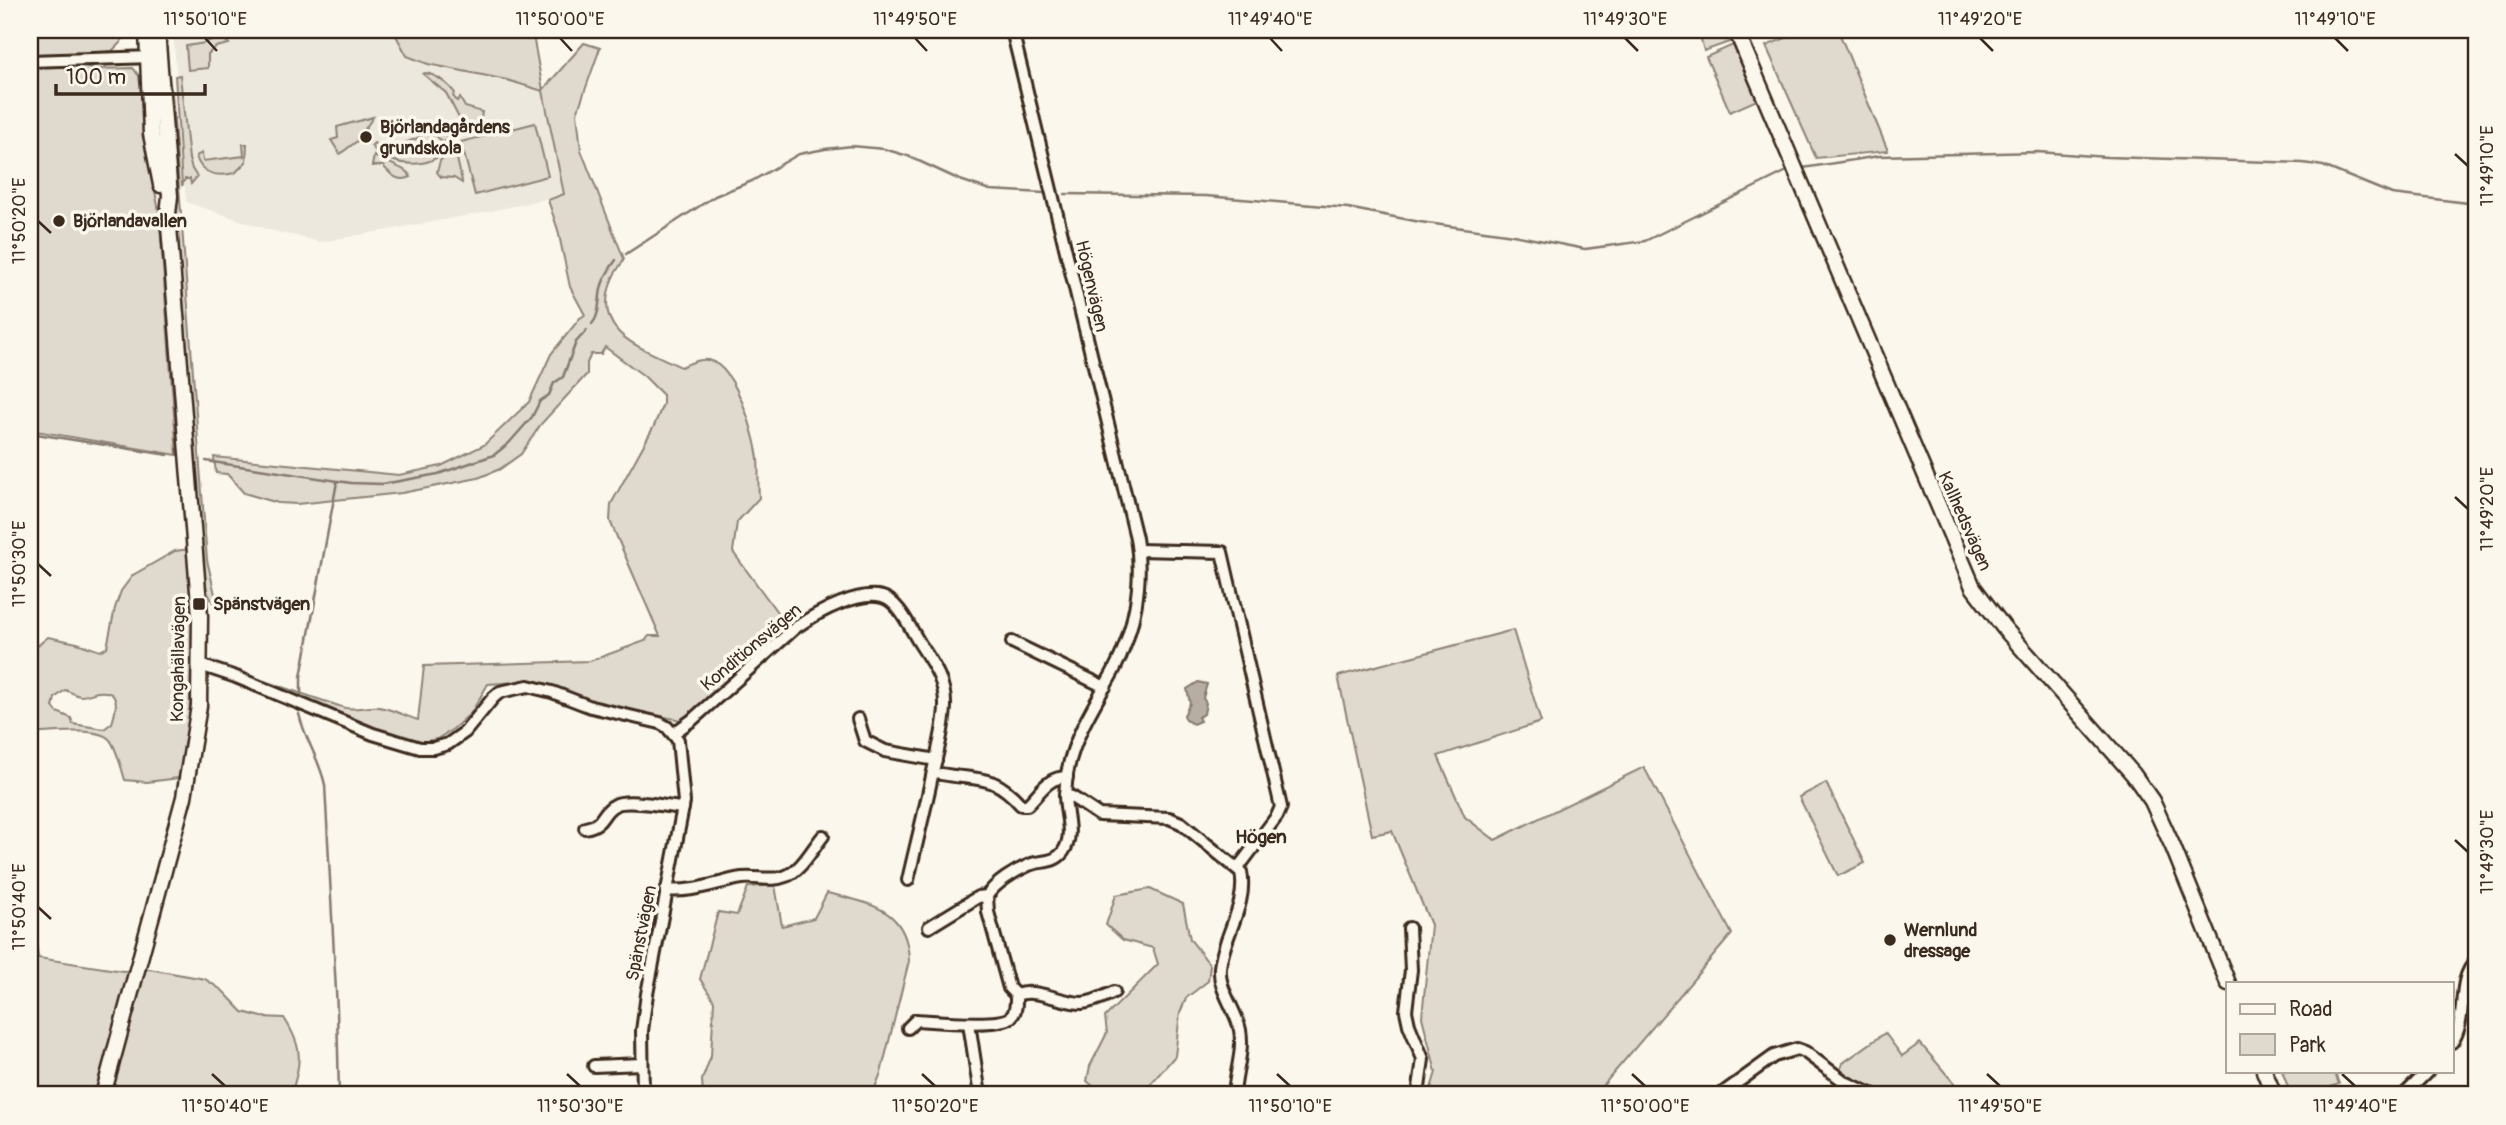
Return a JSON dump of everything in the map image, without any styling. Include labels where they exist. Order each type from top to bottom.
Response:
[{"type":"street","name":"Kongahällavägen","points":[[147,30],[154,57]]},
{"type":"street","name":"Kongahällavägen","points":[[103,1095],[184,797],[197,725],[201,665],[196,552],[168,214],[151,134],[157,30]]},
{"type":"street","name":"Högenvägen","points":[[929,927],[978,897],[987,896],[998,884],[1022,868],[1032,863],[1051,861],[1068,845],[1065,795],[1073,751],[1082,728],[1124,648],[1138,584],[1138,550],[1012,30]]},
{"type":"street","name":"Kallhedsvägen","points":[[1736,30],[1973,587],[2004,628],[2133,774],[2152,801],[2174,847],[2228,982]]},
{"type":"street","points":[[30,61],[154,57]]},
{"type":"street","points":[[1138,550],[1222,552],[1281,807],[1278,816],[1238,867]]},
{"type":"street","name":"Konditionsvägen","points":[[674,733],[801,623],[846,601],[864,596],[887,599],[894,605],[939,675],[944,689],[945,705],[936,760],[908,880]]},
{"type":"street","points":[[1013,642],[1104,687]]},
{"type":"street","points":[[201,665],[373,734],[420,748],[448,744],[465,732],[500,692],[528,686],[591,707],[660,723],[674,733]]},
{"type":"street","points":[[858,719],[865,741],[876,747],[936,760]]},
{"type":"street","name":"Spänstvägen","points":[[643,1095],[642,1031],[647,994],[684,797],[678,740],[674,733]]},
{"type":"street","points":[[941,774],[998,783],[1025,805],[1046,783],[1067,777]]},
{"type":"street","points":[[1065,795],[1099,815],[1169,818],[1181,823],[1238,867],[1243,882],[1241,897],[1220,968],[1224,990],[1240,1027],[1240,1055],[1234,1095]]},
{"type":"street","points":[[585,828],[596,826],[613,805],[623,802],[683,808]]},
{"type":"street","points":[[666,890],[717,885],[744,878],[771,879],[786,876],[794,871],[823,836]]},
{"type":"street","points":[[987,896],[988,912],[1009,988],[1016,995]]},
{"type":"street","points":[[1409,928],[1411,970],[1406,1011],[1423,1059],[1418,1095]]},
{"type":"street","points":[[2454,1038],[2460,1026],[2467,974],[2476,961]]},
{"type":"street","points":[[1016,995],[1027,992],[1079,1003],[1093,1002],[1114,992]]},
{"type":"street","points":[[908,1028],[916,1020],[970,1023],[1009,1019],[1014,1013],[1016,995]]},
{"type":"street","points":[[970,1023],[979,1095]]},
{"type":"street","points":[[1720,1095],[1774,1056],[1797,1049],[1845,1082],[1874,1095]]},
{"type":"street","points":[[594,1066],[642,1064]]},
{"type":"street","points":[[2264,1072],[2274,1095]]},
{"type":"street","points":[[2404,1095],[2427,1072]]},
{"type":"shaded area","name":"Björlandagårdens grundskola","points":[[173,30],[393,30],[407,55],[428,64],[543,90],[564,195],[482,213],[321,242],[269,230],[186,202]]},
{"type":"shaded area","points":[[1198,682],[1207,684],[1203,698],[1206,703],[1204,714],[1198,717],[1200,721],[1193,724],[1186,720],[1184,715],[1190,703],[1187,689]]},
{"type":"green space","points":[[30,30],[124,30],[121,42],[112,51],[30,57]]},
{"type":"green space","points":[[393,30],[532,30],[543,90],[584,43],[600,48],[577,113],[581,150],[624,259],[611,283],[607,301],[609,316],[615,328],[638,346],[681,367],[699,360],[713,362],[724,370],[733,383],[741,399],[756,448],[759,498],[737,522],[733,552],[788,627],[681,720],[599,705],[537,684],[488,684],[471,713],[453,729],[437,739],[418,743],[350,721],[252,677],[345,708],[379,707],[418,720],[424,666],[590,661],[645,641],[649,636],[660,636],[610,521],[611,504],[654,426],[663,404],[663,395],[644,376],[605,347],[601,354],[591,354],[587,363],[587,374],[541,424],[521,454],[500,469],[478,478],[402,493],[297,504],[278,503],[244,493],[227,474],[216,473],[214,457],[399,475],[441,466],[484,445],[529,402],[551,354],[585,315],[570,287],[558,230],[548,200],[564,194],[543,91],[507,80],[428,64],[407,56]]},
{"type":"green space","points":[[1729,30],[1735,40],[1704,51],[1699,32]]},
{"type":"green space","points":[[1805,30],[1838,30],[1888,151],[1816,158],[1766,46]]},
{"type":"green space","points":[[220,35],[229,44],[216,47],[208,54],[208,68],[188,70],[186,46],[205,43]]},
{"type":"green space","points":[[1733,45],[1757,100],[1730,112],[1706,57]]},
{"type":"green space","points":[[78,64],[94,69],[133,68],[139,76],[150,166],[159,211],[177,455],[30,430],[30,67]]},
{"type":"green space","points":[[423,74],[445,83],[455,93],[453,96],[457,101],[460,98],[465,107],[482,112],[480,125],[474,127],[460,120],[446,93]]},
{"type":"green space","points":[[166,75],[172,93],[207,560],[216,609],[207,591],[202,566]]},
{"type":"green space","points":[[180,75],[189,159],[197,177],[191,184],[190,179],[185,179],[182,186],[175,76]]},
{"type":"green space","points":[[373,117],[357,141],[340,154],[331,140],[338,138],[337,127]]},
{"type":"green space","points":[[535,123],[548,176],[475,195],[461,142]]},
{"type":"green space","points":[[443,126],[448,127],[452,133],[448,146],[441,155],[430,161],[418,164],[392,160],[371,146],[374,143],[385,151],[435,131],[431,143],[440,149],[444,143],[435,135]]},
{"type":"green space","points":[[243,144],[247,144],[246,162],[235,173],[222,175],[206,171],[196,156],[202,153],[203,161],[244,156]]},
{"type":"green space","points":[[454,145],[462,183],[454,178],[441,177],[437,172],[440,161]]},
{"type":"green space","points":[[374,156],[400,168],[411,177],[399,179],[383,166],[372,166]]},
{"type":"green space","points":[[190,549],[194,651],[189,728],[179,778],[147,782],[125,780],[114,748],[104,736],[72,731],[30,734],[30,652],[48,637],[100,651],[107,647],[121,591],[133,575],[175,551]],"holes":[[[65,690],[81,696],[98,692],[111,693],[116,701],[112,723],[104,729],[73,724],[71,718],[57,712],[53,707],[55,698]]]},
{"type":"green space","points":[[1513,630],[1541,722],[1438,756],[1465,817],[1495,840],[1644,767],[1732,934],[1595,1095],[1429,1095],[1436,1072],[1422,1017],[1431,925],[1392,831],[1372,835],[1338,676]]},
{"type":"green space","points":[[1826,783],[1865,863],[1838,876],[1799,797]]},
{"type":"green space","points":[[775,885],[782,926],[814,918],[827,893],[871,905],[894,919],[902,929],[909,961],[881,1073],[872,1095],[703,1095],[702,1080],[711,1056],[714,1001],[700,979],[718,912],[737,915],[748,887]]},
{"type":"green space","points":[[1150,889],[1183,904],[1190,939],[1210,965],[1208,981],[1186,998],[1180,1013],[1175,1056],[1141,1095],[1096,1095],[1095,1088],[1087,1081],[1090,1066],[1107,1033],[1105,1017],[1158,964],[1153,948],[1123,940],[1106,925],[1116,895]]},
{"type":"green space","points":[[30,915],[33,915],[38,958],[123,971],[149,969],[205,979],[223,991],[243,1012],[262,1017],[284,1018],[295,1038],[299,1055],[291,1095],[30,1095]]},
{"type":"green space","points":[[1885,1033],[1902,1056],[1920,1043],[1954,1083],[1949,1095],[1887,1095],[1840,1071],[1843,1063]]},
{"type":"green space","points":[[2282,1072],[2334,1072],[2339,1084],[2309,1095],[2291,1095]]},
{"type":"waterway","points":[[626,254],[715,196],[752,181],[799,154],[825,149],[852,146],[884,149],[908,156],[960,180],[990,190],[1044,193]]},
{"type":"waterway","points":[[1803,168],[1879,156],[2038,152],[2107,157],[2303,163],[2323,166],[2392,194],[2476,204]]},
{"type":"waterway","points":[[1065,194],[1206,196],[1348,208],[1585,249],[1645,241],[1785,172]]},
{"type":"waterway","points":[[592,324],[597,316],[603,282],[616,260]]},
{"type":"waterway","points":[[206,461],[351,483],[383,484],[438,474],[494,455],[509,443],[532,417],[540,401],[549,395],[554,383],[563,377],[576,342],[587,330]]},
{"type":"waterway","points":[[30,433],[168,455]]},
{"type":"waterway","points":[[301,698],[301,677],[337,482]]},
{"type":"waterway","points":[[299,714],[325,785],[339,1095]]},
{"type":"place","name":"Björlandagårdens grundskola","points":[[366,137]]},
{"type":"place","name":"Björlandavallen","points":[[59,221]]},
{"type":"place","name":"Spänstvägen","points":[[199,604]]},
{"type":"place","name":"Wernlund dressage","points":[[1890,940]]},
{"type":"district","name":"Högen","points":[[1261,836]]}]
